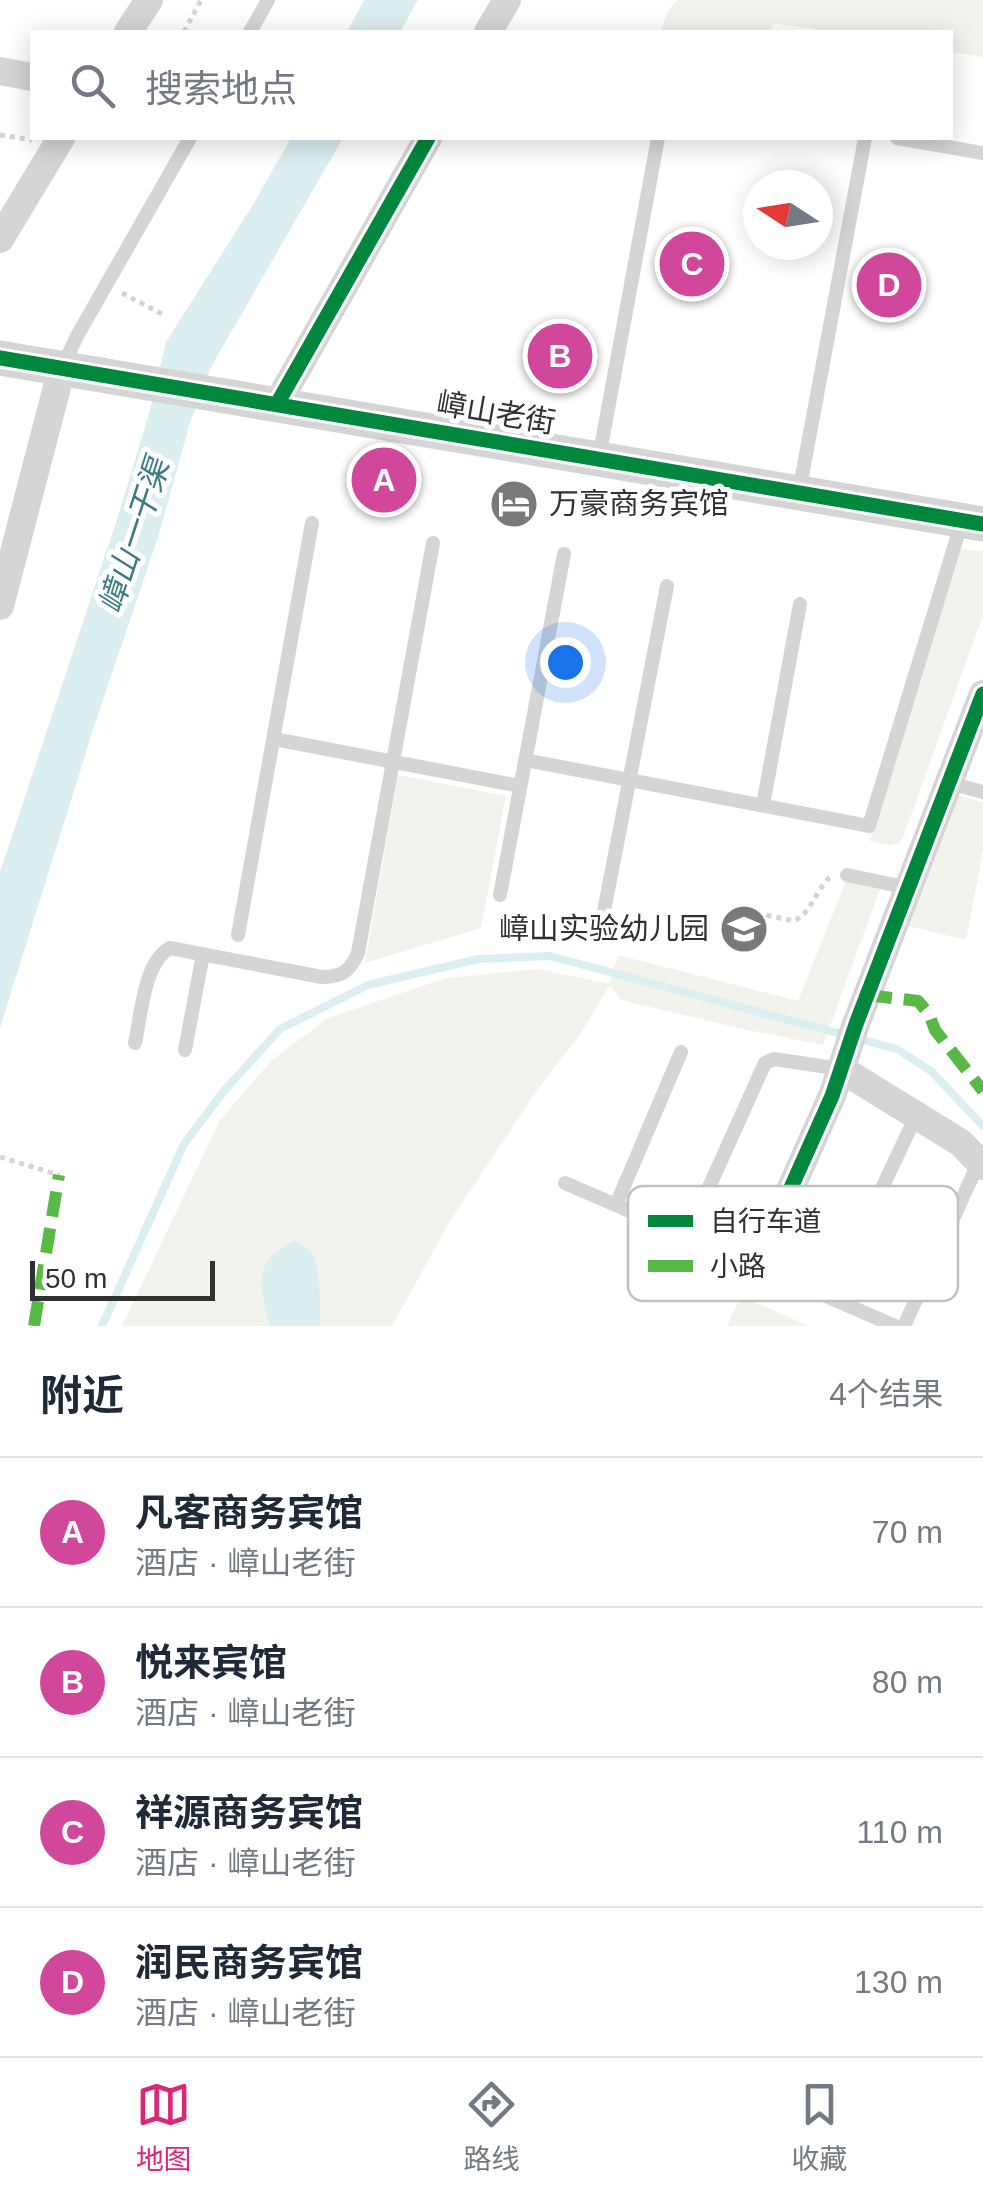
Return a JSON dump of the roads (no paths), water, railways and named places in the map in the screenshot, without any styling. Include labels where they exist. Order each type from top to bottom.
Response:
[{"type":"street","points":[[129,30],[149,0]]},
{"type":"street","points":[[489,30],[506,0]]},
{"type":"street","points":[[0,71],[30,77]]},
{"type":"street","points":[[0,239],[60,140]]},
{"type":"street","points":[[264,402],[427,140]]},
{"type":"street","name":"嶂山老街","points":[[0,358],[587,462],[972,523]]},
{"type":"street","points":[[0,606],[71,369]]},
{"type":"street","points":[[792,1186],[832,1096],[983,694]]},
{"type":"street","points":[[849,1046],[916,1116],[961,1144],[981,1164]]},
{"type":"lane","points":[[251,30],[268,0]]},
{"type":"lane","points":[[71,369],[76,336],[189,140]]},
{"type":"lane","points":[[587,462],[658,140]]},
{"type":"lane","points":[[799,493],[865,140]]},
{"type":"lane","points":[[908,140],[983,153]]},
{"type":"lane","points":[[525,760],[869,826],[972,523]]},
{"type":"lane","points":[[238,935],[312,524]]},
{"type":"lane","points":[[135,1043],[155,960],[170,948],[322,977],[340,976],[358,953],[434,543]]},
{"type":"lane","points":[[500,895],[564,554]]},
{"type":"lane","points":[[604,911],[667,586]]},
{"type":"lane","points":[[762,806],[800,604]]},
{"type":"lane","points":[[274,739],[520,786]]},
{"type":"lane","points":[[949,783],[983,792]]},
{"type":"lane","points":[[847,875],[908,888]]},
{"type":"lane","points":[[185,1050],[203,954]]},
{"type":"lane","points":[[709,1186],[765,1063],[849,1046]]},
{"type":"lane","points":[[616,1205],[681,1052]]},
{"type":"lane","points":[[883,1186],[916,1116]]},
{"type":"lane","points":[[958,1212],[981,1164]]},
{"type":"lane","points":[[565,1183],[628,1210]]},
{"type":"lane","points":[[837,1301],[895,1326]]},
{"type":"lane","points":[[904,1326],[916,1301]]},
{"type":"water","points":[[364,0],[418,0],[401,30],[348,30]]},
{"type":"water","name":"嶂山一干渠","points":[[290,140],[342,140],[211,367],[0,1028],[0,872],[120,510],[166,342]]},
{"type":"water","points":[[295,1240],[310,1250],[317,1266],[320,1326],[270,1326],[262,1276],[271,1257]]},
{"type":"waterway","points":[[102,1326],[184,1144],[224,1091],[280,1029],[368,985],[478,959],[550,956],[845,1035]]},
{"type":"waterway","points":[[859,1039],[897,1049],[931,1071],[983,1126]]},
{"type":"place","name":"祥源商务宾馆","points":[[692,264]]},
{"type":"place","name":"润民商务宾馆","points":[[889,285]]},
{"type":"place","name":"悦来宾馆","points":[[560,356]]},
{"type":"place","name":"凡客商务宾馆","points":[[384,480]]},
{"type":"place","name":"万豪商务宾馆","points":[[514,504]]},
{"type":"place","name":"嶂山实验幼儿园","points":[[744,929]]}]
